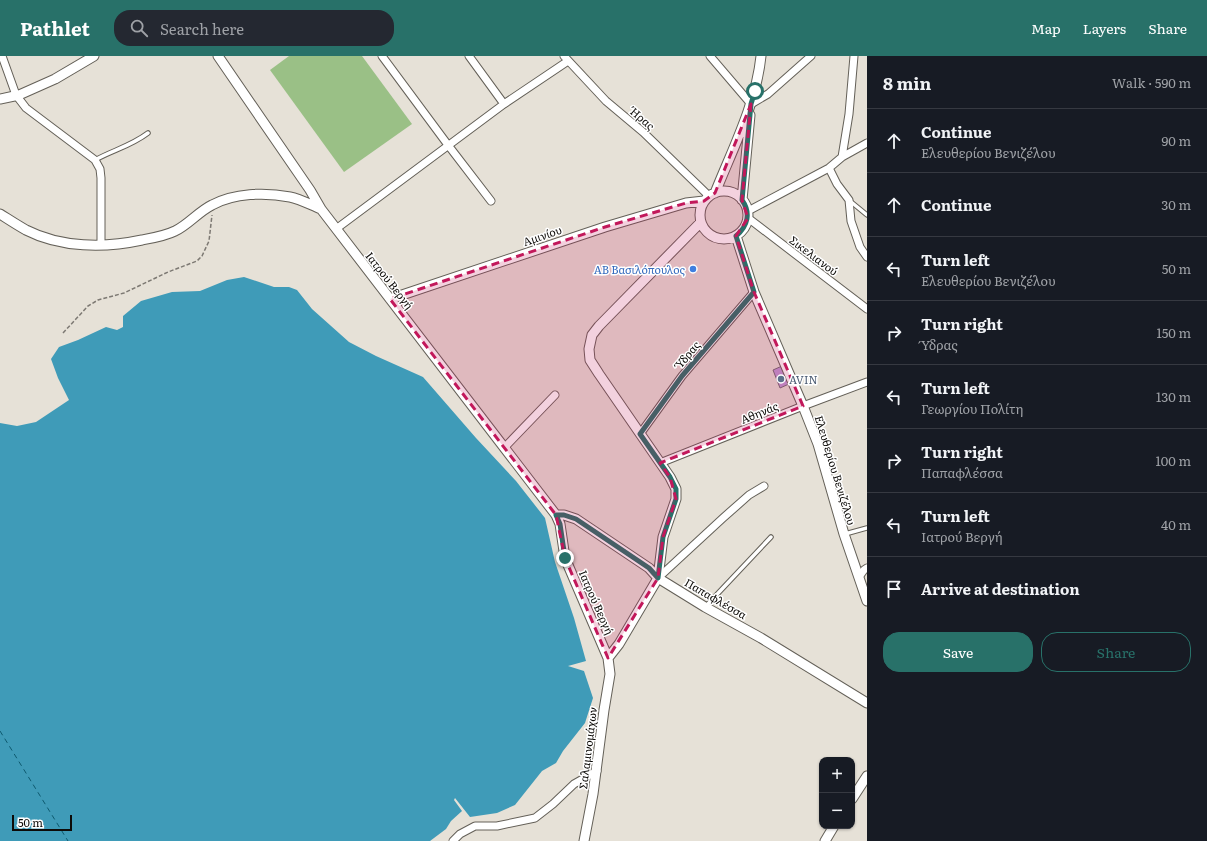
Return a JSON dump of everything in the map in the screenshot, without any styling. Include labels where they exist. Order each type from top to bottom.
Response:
[{"type":"main road","points":[[0,98],[16,95],[55,79],[94,56]]},
{"type":"main road","name":"Ιατρού Βεργή","points":[[218,56],[310,190],[321,209],[556,515],[560,524],[565,558],[608,658]]},
{"type":"main road","points":[[742,200],[751,104],[760,69],[761,56]]},
{"type":"main road","points":[[710,197],[722,191],[729,192],[736,194],[746,205],[748,215],[746,225],[736,236],[722,239],[709,234],[701,222],[700,215],[701,208],[710,197],[751,104]]},
{"type":"main road","points":[[0,214],[27,230],[46,237],[67,243],[85,245],[128,243],[175,232],[211,205],[235,196],[255,194],[291,197],[321,209]]},
{"type":"main road","name":"Αμινίου","points":[[390,299],[605,227],[710,197]]},
{"type":"main road","points":[[608,658],[619,644],[658,578],[663,537],[676,499],[676,489],[670,477],[590,360],[589,349],[592,335],[604,320],[701,222]]},
{"type":"main road","name":"Ελευθερίου Βενιζέλου","points":[[736,236],[754,292],[804,406],[818,444],[844,534],[867,601]]},
{"type":"main road","name":"Παπαφλέσσα","points":[[556,515],[564,515],[576,519],[649,568],[658,578],[867,702]]},
{"type":"main road","name":"Σαλαμινομάχων","points":[[584,841],[594,794],[610,674],[608,658]]},
{"type":"main road","points":[[855,794],[867,776]]},
{"type":"main road","points":[[825,841],[832,829]]},
{"type":"street","points":[[2,56],[16,95],[26,108],[95,160],[100,169],[101,244]]},
{"type":"street","points":[[382,56],[491,201]]},
{"type":"street","points":[[469,56],[504,104]]},
{"type":"street","points":[[710,56],[751,104],[768,94],[811,56]]},
{"type":"street","points":[[842,157],[849,114],[854,56]]},
{"type":"street","points":[[336,229],[566,58]]},
{"type":"street","name":"Ήρας","points":[[566,58],[606,101],[643,132],[710,197]]},
{"type":"street","points":[[748,215],[829,168],[842,157],[867,143]]},
{"type":"street","points":[[829,168],[837,184],[849,200],[850,221],[860,248],[867,257]]},
{"type":"street","name":"Σικελιανού","points":[[748,215],[867,309]]},
{"type":"street","name":"Ύδρας","points":[[640,434],[682,376],[754,292]]},
{"type":"street","name":"Αθηνάς","points":[[660,463],[867,382]]},
{"type":"street","points":[[504,448],[554,395]]},
{"type":"street","points":[[658,578],[728,513],[750,495],[764,486]]},
{"type":"street","points":[[859,577],[867,568]]},
{"type":"street","points":[[453,841],[460,834],[475,826],[497,826],[535,818],[553,804],[574,784],[597,771]]},
{"type":"lane","points":[[95,160],[138,141],[148,133]]},
{"type":"lane","points":[[849,200],[867,215]]},
{"type":"lane","points":[[844,534],[867,528]]},
{"type":"lane","points":[[705,607],[771,537]]},
{"type":"path","points":[[63,333],[88,306],[98,300],[124,293],[168,272],[198,262],[209,241],[212,219],[211,205]]},
{"type":"highlighted area","points":[[751,104],[742,200],[748,218],[736,236],[754,292],[803,406],[660,463],[670,477],[676,499],[663,537],[658,578],[608,658],[565,558],[556,515],[390,299],[605,227],[686,203],[704,201],[715,193]]},
{"type":"green space","points":[[289,56],[362,56],[412,124],[344,172],[270,70]]},
{"type":"water","points":[[244,277],[274,287],[289,287],[297,290],[312,309],[349,342],[423,377],[516,481],[545,518],[555,562],[574,618],[586,661],[568,666],[584,671],[593,698],[585,723],[563,751],[556,763],[542,771],[515,805],[497,813],[470,817],[455,798],[454,800],[462,811],[451,821],[446,829],[430,841],[0,841],[0,423],[17,426],[36,422],[69,400],[58,378],[51,359],[59,347],[106,327],[117,330],[123,327],[123,316],[141,301],[172,292],[200,291],[227,280]]},
{"type":"building","points":[[782,366],[789,384],[780,388],[773,370]]},
{"type":"ferry route","points":[[0,731],[68,841]]},
{"type":"place","name":"ΑΒ Βασιλόπουλος","points":[[693,269]]},
{"type":"place","name":"AVIN","points":[[781,379]]},
{"type":"route","points":[[565,558],[560,524],[556,515],[564,515],[576,519],[649,568],[658,578],[663,537],[676,499],[676,489],[670,477],[640,434],[682,376],[754,292],[736,236],[746,225],[748,218],[746,205],[742,200],[751,104],[755,91]]}]
